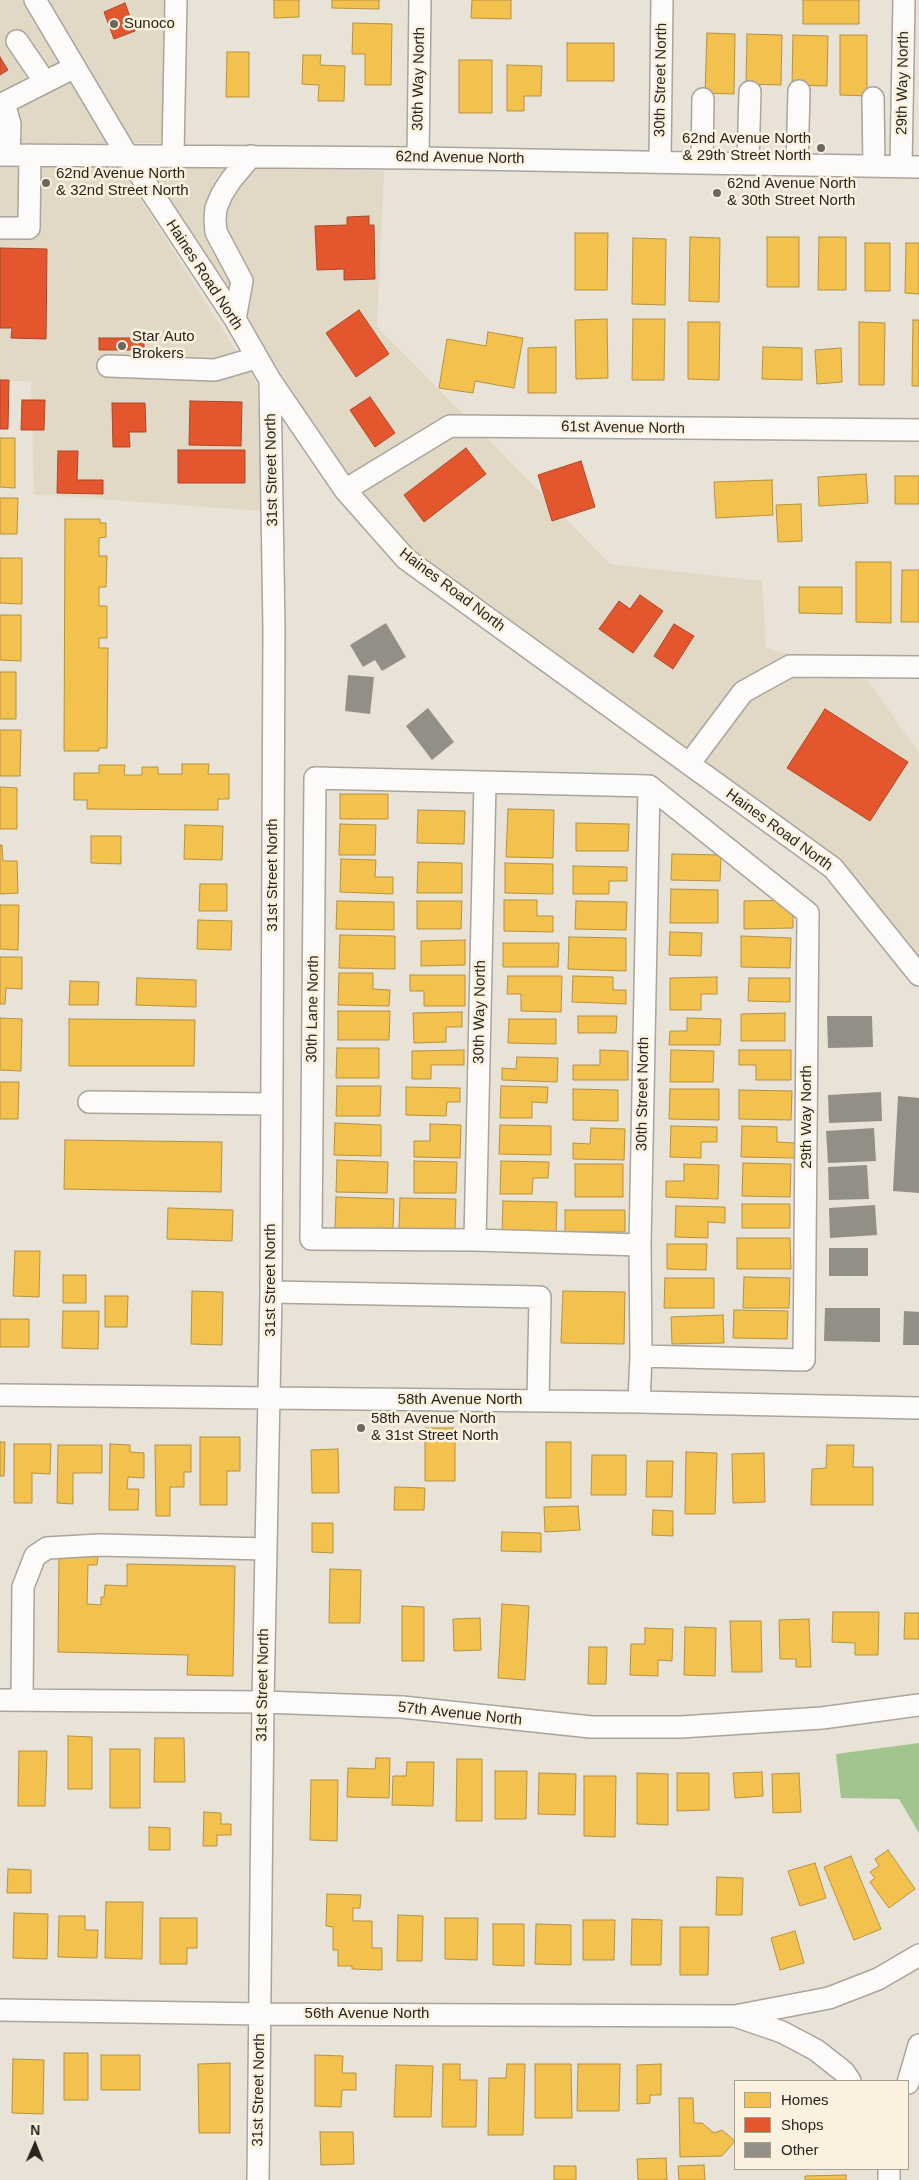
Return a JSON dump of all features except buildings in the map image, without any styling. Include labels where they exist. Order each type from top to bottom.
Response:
[{"type":"street","name":"Haines Road North","points":[[35,0],[127,155],[235,319],[270,380],[345,490],[406,559],[833,868],[919,975]]},
{"type":"street","points":[[173,155],[176,0]]},
{"type":"street","name":"30th Way North","points":[[418,158],[420,0]]},
{"type":"street","name":"30th Street North","points":[[660,161],[662,0]]},
{"type":"street","name":"29th Way North","points":[[904,0],[910,166]]},
{"type":"street","points":[[17,41],[45,82]]},
{"type":"street","points":[[0,228],[29,228],[13,155],[10,124],[4,103],[75,68]]},
{"type":"street","points":[[797,164],[799,91]]},
{"type":"street","points":[[748,163],[750,92]]},
{"type":"street","points":[[873,98],[874,166]]},
{"type":"street","points":[[702,162],[703,99]]},
{"type":"street","name":"62nd Avenue North","points":[[13,155],[418,158],[910,166]]},
{"type":"street","points":[[235,319],[242,281],[216,232],[214,219],[222,194],[251,156]]},
{"type":"street","points":[[108,366],[215,370],[256,358]]},
{"type":"street","name":"31st Street North","points":[[258,2180],[263,1702],[271,1292],[274,630],[270,380]]},
{"type":"street","name":"61st Avenue North","points":[[345,490],[450,426],[919,430]]},
{"type":"street","points":[[689,764],[743,692],[790,666],[919,667]]},
{"type":"street","name":"30th Lane North","points":[[475,1240],[311,1239],[315,778],[485,783]]},
{"type":"street","points":[[485,783],[650,786]]},
{"type":"street","name":"30th Way North","points":[[475,1240],[485,783]]},
{"type":"street","name":"30th Street North","points":[[639,1402],[641,1356],[640,1245],[650,786]]},
{"type":"street","name":"29th Way North","points":[[641,1356],[804,1360],[808,913],[650,786]]},
{"type":"street","points":[[89,1102],[272,1104]]},
{"type":"street","points":[[475,1240],[640,1245]]},
{"type":"street","points":[[271,1292],[540,1297],[538,1400]]},
{"type":"street","name":"58th Avenue North","points":[[0,1395],[538,1400],[919,1408]]},
{"type":"street","points":[[22,1700],[23,1587],[35,1556],[47,1548],[99,1545],[266,1549]]},
{"type":"street","name":"57th Avenue North","points":[[0,1700],[263,1702],[402,1707],[591,1727],[681,1727],[822,1718],[919,1705]]},
{"type":"street","points":[[735,2016],[829,1998],[878,1978],[919,1955]]},
{"type":"street","name":"56th Avenue North","points":[[0,2010],[260,2014],[735,2016]]},
{"type":"street","points":[[735,2016],[782,2032],[816,2050],[844,2072],[849,2080]]},
{"type":"street","points":[[909,2080],[919,2045]]},
{"type":"shaded area","points":[[0,0],[22,0],[107,143],[0,143]]},
{"type":"shaded area","points":[[47,0],[165,0],[163,143],[133,143]]},
{"type":"shaded area","points":[[0,167],[121,167],[257,384],[261,511],[34,494],[31,381],[0,381]]},
{"type":"shaded area","points":[[147,167],[384,171],[377,327],[463,414],[445,416],[348,475],[278,376],[278,368],[273,368]]},
{"type":"shaded area","points":[[452,438],[487,438],[610,564],[762,581],[766,648],[790,654],[735,684],[687,748],[413,549],[362,493]]},
{"type":"shaded area","points":[[793,678],[867,679],[919,753],[919,957],[839,858],[705,762],[750,701]]},
{"type":"shaded area","points":[[919,1743],[919,1833],[899,1799],[841,1798],[836,1754]]},
{"type":"place","name":"Sunoco","points":[[114,24]]},
{"type":"place","name":"62nd Avenue North & 29th Street North","points":[[821,148]]},
{"type":"place","name":"62nd Avenue North & 32nd Street North","points":[[46,183]]},
{"type":"place","name":"62nd Avenue North & 30th Street North","points":[[717,193]]},
{"type":"place","name":"Star Auto Brokers","points":[[122,346]]},
{"type":"place","name":"58th Avenue North & 31st Street North","points":[[361,1428]]}]
